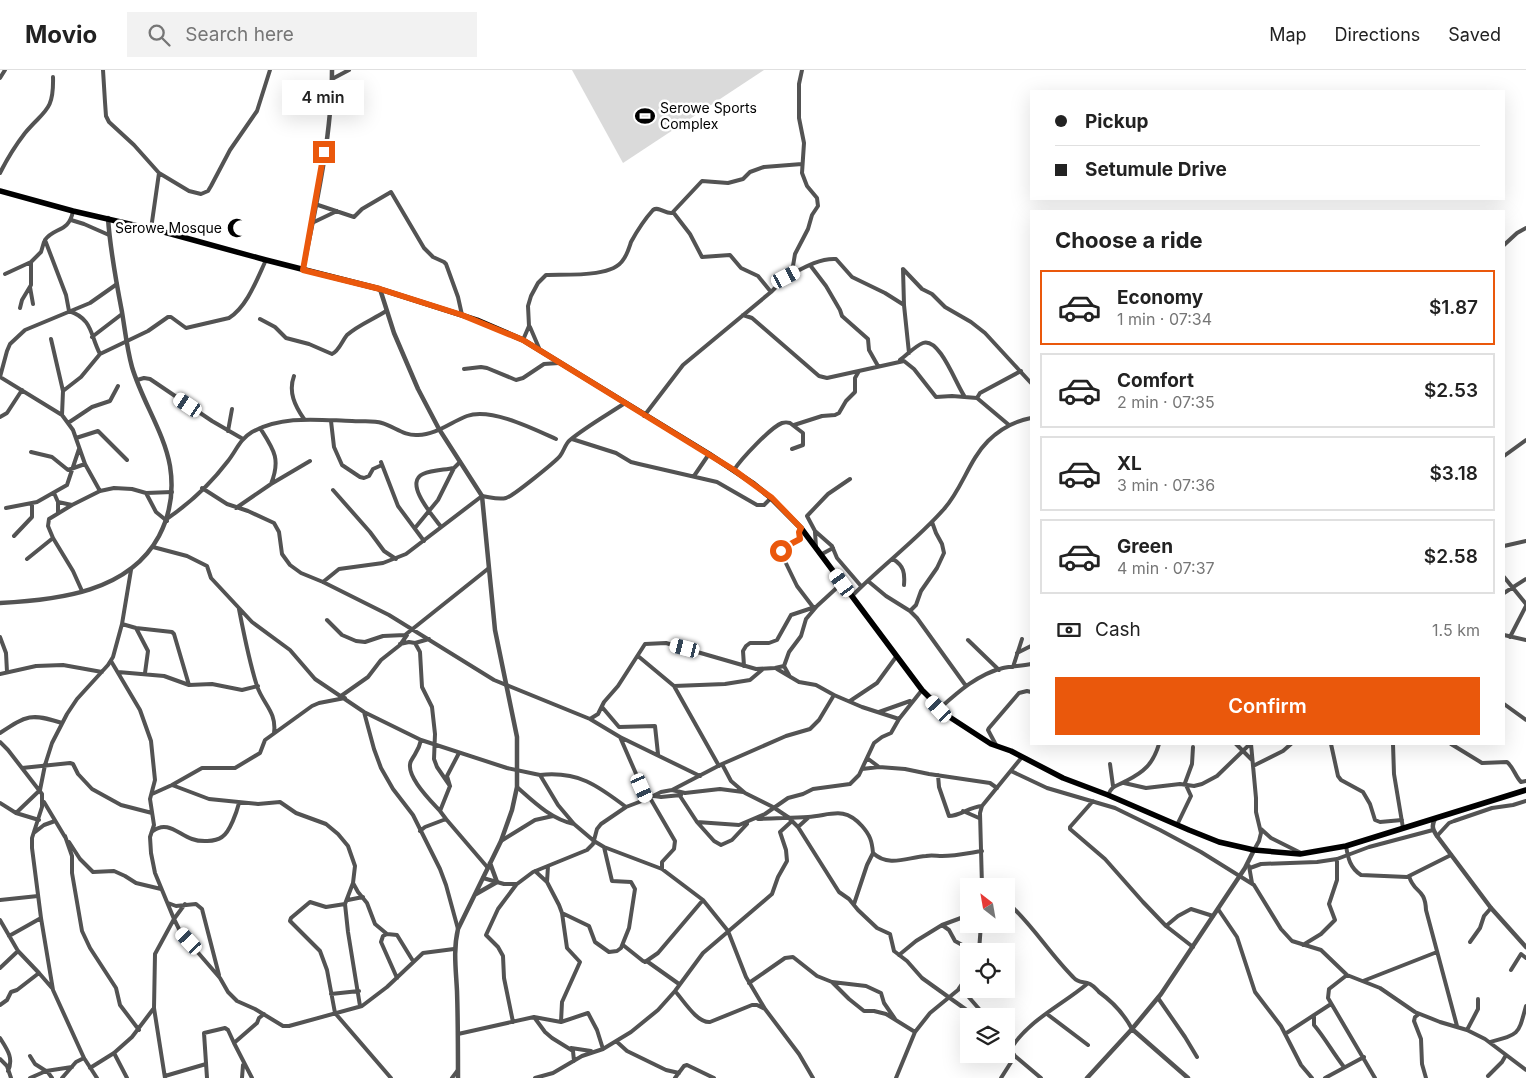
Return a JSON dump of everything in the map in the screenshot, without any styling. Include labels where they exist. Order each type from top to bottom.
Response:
[{"type":"main road","points":[[0,191],[380,289],[462,315],[523,340],[644,416],[709,454],[772,498],[801,528],[822,554],[922,690],[939,709],[976,736],[990,744],[1022,756],[1063,778],[1218,842],[1276,853],[1301,853],[1346,846],[1526,790]]},
{"type":"street","points":[[0,78],[6,70]]},
{"type":"street","points":[[104,70],[107,119],[159,173],[194,193],[201,194],[208,191],[230,150],[257,111],[270,70]]},
{"type":"street","points":[[303,270],[329,120],[332,70]]},
{"type":"street","points":[[332,79],[349,70]]},
{"type":"street","points":[[644,416],[683,365],[771,292],[786,277],[792,266],[795,254],[808,229],[812,215],[818,206],[815,194],[804,180],[802,164],[804,143],[799,118],[799,84],[802,70]]},
{"type":"street","points":[[0,173],[18,142],[48,109],[54,93],[54,77]]},
{"type":"street","points":[[540,350],[530,326],[528,306],[531,296],[542,277],[546,275],[594,273],[618,266],[625,258],[633,240],[653,210],[658,209],[669,214],[673,212],[702,181],[728,183],[743,179],[750,172],[764,166],[802,164]]},
{"type":"street","points":[[151,229],[159,173]]},
{"type":"street","points":[[315,204],[349,217],[354,217],[362,209],[390,192],[424,248],[433,257],[446,264],[462,315]]},
{"type":"street","points":[[5,274],[31,262],[41,252],[44,240],[62,230],[71,220],[73,211]]},
{"type":"street","points":[[312,223],[337,211]]},
{"type":"street","points":[[673,212],[690,234],[702,257],[730,255],[741,268],[758,276],[771,292]]},
{"type":"street","points":[[0,603],[50,599],[82,591],[108,582],[132,570],[153,547],[167,519],[172,492],[169,465],[164,446],[136,380],[126,340],[108,218]]},
{"type":"street","points":[[71,220],[109,235]]},
{"type":"street","points":[[1505,244],[1517,232],[1526,228]]},
{"type":"street","points":[[44,240],[66,295],[69,311],[88,322],[91,327],[92,337],[100,354]]},
{"type":"street","points":[[786,277],[810,264],[836,259],[852,277],[885,293],[904,306]]},
{"type":"street","points":[[63,391],[81,377],[100,354],[148,331],[168,317],[171,317],[186,328],[229,318],[245,301],[266,260]]},
{"type":"street","points":[[31,262],[30,287],[33,304]]},
{"type":"street","points":[[810,264],[826,286],[842,316],[868,339],[869,350],[878,366]]},
{"type":"street","points":[[910,353],[904,306],[903,269],[922,288],[932,294],[946,307],[985,333],[1030,382]]},
{"type":"street","points":[[100,490],[85,464],[76,438],[62,415],[0,377],[6,351],[12,342],[29,327],[90,303],[117,284]]},
{"type":"street","points":[[20,308],[30,287]]},
{"type":"street","points":[[380,289],[386,311],[410,373],[439,429],[482,496],[495,630],[517,737],[517,787],[512,810],[501,841],[458,929],[454,949],[457,991],[458,1078]]},
{"type":"street","points":[[260,319],[275,327],[286,338],[309,344],[332,354],[335,353],[347,336],[386,311]]},
{"type":"street","points":[[92,337],[122,314]]},
{"type":"street","points":[[743,315],[752,318],[819,376],[826,378],[900,360],[924,343],[933,346],[946,361],[965,398]]},
{"type":"street","points":[[523,340],[530,326]]},
{"type":"street","points":[[51,339],[63,391],[62,415]]},
{"type":"street","points":[[900,360],[911,365],[936,397],[977,398],[1009,425]]},
{"type":"street","points":[[464,369],[481,367],[516,380],[523,378],[544,364],[558,363]]},
{"type":"street","points":[[794,425],[839,413],[854,392],[859,371]]},
{"type":"street","points":[[977,398],[980,393],[1021,371]]},
{"type":"street","points":[[294,376],[292,382],[293,401],[304,419]]},
{"type":"street","points":[[136,380],[150,379],[243,439]]},
{"type":"street","points":[[68,423],[92,406],[110,401],[118,386]]},
{"type":"street","points":[[0,418],[7,412],[22,390]]},
{"type":"street","points":[[323,582],[335,571],[344,567],[383,564],[396,559],[424,541],[482,496],[509,497],[539,476],[544,469],[555,461],[572,439],[625,403]]},
{"type":"street","points":[[228,431],[232,409]]},
{"type":"street","points":[[167,519],[184,506],[228,461],[243,439],[260,428],[279,422],[304,419],[378,422],[413,435],[429,434],[468,415],[482,413],[524,424],[556,439]]},
{"type":"street","points":[[852,596],[946,508],[963,483],[980,449],[989,440],[1009,425],[1030,418]]},
{"type":"street","points":[[332,421],[334,447],[339,462],[360,478],[369,476],[373,469],[382,463],[395,500],[424,541]]},
{"type":"street","points":[[734,470],[743,458],[776,426],[786,422],[802,431],[804,443],[801,447],[792,449]]},
{"type":"street","points":[[260,428],[274,450],[276,458],[275,474],[271,484]]},
{"type":"street","points":[[76,438],[98,431],[127,460]]},
{"type":"street","points":[[572,439],[616,453],[631,462],[717,482],[757,505],[764,505],[772,498]]},
{"type":"street","points":[[1505,455],[1526,440]]},
{"type":"street","points":[[6,508],[32,504],[67,485],[79,449]]},
{"type":"street","points":[[31,452],[49,456],[65,469],[72,470],[85,464]]},
{"type":"street","points":[[694,476],[709,454]]},
{"type":"street","points":[[236,508],[310,461]]},
{"type":"street","points":[[415,528],[444,489],[454,468],[460,462]]},
{"type":"street","points":[[441,527],[429,511],[417,489],[416,481],[424,474],[454,468]]},
{"type":"street","points":[[850,478],[828,494],[807,516],[815,531],[833,548],[837,558],[861,586]]},
{"type":"street","points":[[82,591],[73,571],[53,538],[48,526],[48,520],[58,512],[100,490],[122,488],[146,493],[172,492]]},
{"type":"street","points":[[202,488],[236,508],[248,511],[274,523],[279,532],[281,552],[290,565],[301,573],[323,582],[410,632],[429,639],[494,680],[590,718],[620,737],[700,776]]},
{"type":"street","points":[[333,490],[384,550],[396,559]]},
{"type":"street","points":[[54,493],[58,502],[58,512]]},
{"type":"street","points":[[146,493],[156,512],[167,519]]},
{"type":"street","points":[[58,502],[72,505]]},
{"type":"street","points":[[14,536],[32,517],[32,504]]},
{"type":"street","points":[[910,611],[916,605],[921,591],[937,568],[944,553],[932,522]]},
{"type":"street","points":[[801,528],[799,532],[800,539],[783,548],[781,553],[797,586],[815,607]]},
{"type":"street","points":[[815,531],[816,547]]},
{"type":"street","points":[[27,558],[53,538]]},
{"type":"street","points":[[1505,546],[1526,541]]},
{"type":"street","points":[[153,547],[187,556],[205,565],[209,569],[211,578],[256,626],[290,650],[311,676],[364,712],[421,740],[518,771],[540,775],[556,773],[584,779],[603,789],[626,807]]},
{"type":"street","points":[[822,554],[833,548]]},
{"type":"street","points":[[383,564],[384,550]]},
{"type":"street","points":[[892,559],[898,562],[904,571],[904,586]]},
{"type":"street","points":[[327,620],[342,635],[356,642],[365,642],[383,636],[403,636],[490,568]]},
{"type":"street","points":[[16,813],[40,790],[52,743],[77,699],[111,661],[122,624],[132,570]]},
{"type":"street","points":[[1505,578],[1526,605],[1510,636]]},
{"type":"street","points":[[1505,592],[1526,579]]},
{"type":"street","points":[[868,581],[886,596],[910,611],[966,686]]},
{"type":"street","points":[[790,677],[784,666],[789,652],[800,636],[806,619],[815,607],[842,583]]},
{"type":"street","points":[[744,666],[743,651],[746,646],[750,643],[766,644],[776,640],[791,615],[815,607]]},
{"type":"street","points":[[239,609],[258,686],[263,699],[274,716],[274,733]]},
{"type":"street","points":[[122,624],[174,634],[189,685]]},
{"type":"street","points":[[136,628],[148,651],[144,673]]},
{"type":"street","points":[[410,632],[420,652],[422,687],[432,707],[435,745],[434,759],[437,768],[450,786]]},
{"type":"street","points":[[152,794],[172,786],[202,768],[237,767],[260,753],[264,740],[318,703],[343,697],[368,677],[384,657],[400,645],[410,632]]},
{"type":"street","points":[[1505,635],[1526,640]]},
{"type":"street","points":[[0,636],[6,653],[8,672]]},
{"type":"street","points":[[400,645],[429,639]]},
{"type":"street","points":[[1013,667],[1022,639]]},
{"type":"street","points":[[968,640],[999,670]]},
{"type":"street","points":[[590,718],[598,714],[646,644],[666,643],[744,666],[764,669],[784,666]]},
{"type":"street","points":[[1017,652],[1030,646]]},
{"type":"street","points":[[638,656],[674,686],[731,781],[745,793],[788,817],[798,827],[836,888],[876,928],[890,934],[892,947],[927,982],[964,1008]]},
{"type":"street","points":[[850,701],[877,683],[896,657]]},
{"type":"street","points":[[111,661],[140,710],[151,741],[155,780],[150,799],[154,825],[150,837],[154,866],[161,889],[181,932],[237,1001],[286,1026],[360,1006],[397,978],[413,961],[424,953],[454,949]]},
{"type":"street","points":[[939,709],[966,686],[980,677],[999,670],[1030,664]]},
{"type":"street","points":[[0,674],[36,666],[63,665],[102,672]]},
{"type":"street","points":[[775,668],[799,682],[816,685],[834,695],[877,713],[899,719]]},
{"type":"street","points":[[674,686],[724,684],[750,680],[764,669]]},
{"type":"street","points":[[118,672],[164,676],[189,685],[212,684],[242,690],[258,686]]},
{"type":"street","points":[[680,796],[696,822],[714,841],[721,845],[732,840],[752,821],[768,813],[773,807],[788,798],[813,789],[850,784],[856,780],[874,743],[882,736],[891,733],[899,719],[922,690]]},
{"type":"street","points":[[996,745],[988,730],[989,728],[1018,693],[1030,692]]},
{"type":"street","points":[[512,1022],[502,956],[498,947],[486,935],[498,909],[517,884],[535,871],[590,848],[597,829],[601,824],[626,807],[661,792],[672,790],[720,765],[791,733],[810,729],[819,720],[834,695]]},
{"type":"street","points":[[877,713],[912,701]]},
{"type":"street","points":[[1505,705],[1526,720]]},
{"type":"street","points":[[602,706],[619,727],[655,726],[658,754]]},
{"type":"street","points":[[364,712],[381,768],[393,789],[412,815],[443,877],[458,929]]},
{"type":"street","points":[[0,733],[19,721],[33,716],[62,723]]},
{"type":"street","points":[[620,737],[650,797],[675,841],[674,849],[662,862],[662,869]]},
{"type":"street","points":[[421,740],[420,747],[411,760],[410,767],[416,783],[489,866],[497,882]]},
{"type":"street","points":[[0,742],[40,790],[43,801],[55,821],[80,859],[93,872],[115,872],[126,876],[136,883],[161,889]]},
{"type":"street","points":[[1113,786],[1124,782],[1150,764],[1156,755],[1159,745]]},
{"type":"street","points":[[1237,745],[1252,760]]},
{"type":"street","points":[[1124,782],[1146,788],[1186,784],[1198,786],[1212,780],[1249,745]]},
{"type":"street","points":[[1250,745],[1256,817],[1261,829],[1271,838],[1301,853]]},
{"type":"street","points":[[1253,766],[1283,751],[1290,745]]},
{"type":"street","points":[[1332,745],[1338,776],[1341,780],[1358,788],[1365,795],[1375,820],[1380,822],[1402,820]]},
{"type":"street","points":[[1393,745],[1394,774],[1403,829]]},
{"type":"street","points":[[1453,745],[1482,764],[1507,762],[1519,781],[1526,781]]},
{"type":"street","points":[[1177,825],[1191,796],[1185,783],[1192,764],[1193,747]]},
{"type":"street","points":[[440,811],[450,786],[447,776],[459,753]]},
{"type":"street","points":[[982,878],[979,818],[982,806],[1022,756]]},
{"type":"street","points":[[867,758],[880,767]]},
{"type":"street","points":[[22,768],[65,763],[73,764],[78,774],[92,789],[121,805],[152,813]]},
{"type":"street","points":[[1108,795],[1113,786],[1110,764]]},
{"type":"street","points":[[862,769],[880,767],[905,769],[990,783],[997,788]]},
{"type":"street","points":[[1011,771],[1047,788],[1115,808],[1160,830],[1252,883]]},
{"type":"street","points":[[540,775],[555,800],[574,824],[594,841],[604,847],[662,869],[703,900],[728,931],[745,975],[765,1009],[799,1054],[813,1078]]},
{"type":"street","points":[[938,775],[939,788],[948,815],[952,817],[972,807],[982,806]]},
{"type":"street","points":[[172,786],[204,798],[263,804],[280,802],[296,813],[326,824],[338,834],[348,846],[355,866],[353,883],[348,892],[346,902],[348,932],[360,1006]]},
{"type":"street","points":[[517,787],[536,805],[552,816],[574,824]]},
{"type":"street","points":[[672,790],[685,793],[720,788],[745,793]]},
{"type":"street","points":[[650,797],[680,796],[685,793]]},
{"type":"street","points":[[43,801],[32,848],[53,990]]},
{"type":"street","points":[[1093,801],[1070,828],[1105,859],[1142,902],[1166,926],[1193,947]]},
{"type":"street","points":[[1437,836],[1449,823],[1454,821],[1492,808],[1526,801]]},
{"type":"street","points":[[0,802],[16,813],[39,820]]},
{"type":"street","points":[[151,832],[165,826],[193,839],[210,840],[220,838],[225,835],[234,819],[239,802]]},
{"type":"street","points":[[963,811],[979,818]]},
{"type":"street","points":[[696,822],[733,826],[752,821],[788,817],[809,817],[840,813],[850,815],[869,834],[873,843],[873,853],[867,864],[854,904]]},
{"type":"street","points":[[501,841],[535,820],[552,816]]},
{"type":"street","points":[[798,827],[809,817]]},
{"type":"street","points":[[420,831],[424,827],[446,819]]},
{"type":"street","points":[[1435,819],[1433,830],[1437,836],[1491,908],[1526,947]]},
{"type":"street","points":[[34,834],[44,825],[55,821]]},
{"type":"street","points":[[535,1078],[553,1073],[592,1052],[603,1049],[658,1010],[698,959],[772,894],[778,877],[787,861],[786,850],[780,832],[792,821]]},
{"type":"street","points":[[1087,1078],[1158,998],[1240,876],[1260,837],[1261,829]]},
{"type":"street","points":[[1250,868],[1261,864],[1317,862],[1337,859],[1369,847],[1433,830]]},
{"type":"street","points":[[65,836],[72,856],[72,873],[84,936],[116,988],[120,1005],[139,1030]]},
{"type":"street","points":[[1346,846],[1353,868],[1361,875],[1409,876],[1451,855]]},
{"type":"street","points":[[562,913],[589,926],[595,942],[609,952],[616,951],[623,945],[629,928],[635,889],[631,882],[612,881],[604,847]]},
{"type":"street","points":[[873,853],[881,859],[897,861],[924,856],[982,852]]},
{"type":"street","points":[[1303,945],[1321,934],[1335,920],[1330,904],[1337,880],[1337,859]]},
{"type":"street","points":[[1248,862],[1252,883],[1283,932],[1295,942],[1321,950],[1347,975],[1382,989],[1395,1000],[1419,1014],[1457,1026],[1490,1042],[1526,1070]]},
{"type":"street","points":[[547,882],[548,866]]},
{"type":"street","points":[[535,871],[547,882],[562,913],[567,948],[580,962],[562,1002],[561,1022]]},
{"type":"street","points":[[1409,876],[1412,886],[1422,893],[1424,898],[1457,1026]]},
{"type":"street","points":[[483,878],[497,882],[517,884]]},
{"type":"street","points":[[475,895],[497,882]]},
{"type":"street","points":[[353,883],[367,903],[375,924],[387,934],[397,935],[413,961]]},
{"type":"street","points":[[0,900],[38,896]]},
{"type":"street","points":[[363,897],[326,907],[310,902],[291,918],[292,923],[320,951],[327,970],[335,1013],[391,1078]]},
{"type":"street","points":[[645,962],[658,953],[703,900]]},
{"type":"street","points":[[168,903],[176,906],[196,904],[202,909],[220,978]]},
{"type":"street","points":[[185,904],[174,919],[155,954],[154,1008],[165,1077],[206,1064]]},
{"type":"street","points":[[1470,942],[1480,928],[1484,916],[1491,908]]},
{"type":"street","points":[[1166,926],[1178,916],[1191,909],[1213,916]]},
{"type":"street","points":[[1218,909],[1237,937],[1255,992],[1273,1015],[1300,1064],[1312,1078]]},
{"type":"street","points":[[1015,910],[1024,918],[1056,959],[1078,982],[1091,985],[1109,999],[1124,1016],[1132,1029],[1188,1078]]},
{"type":"street","points":[[9,936],[41,918]]},
{"type":"street","points":[[899,955],[916,941],[942,925],[960,918]]},
{"type":"street","points":[[0,920],[18,951],[53,990],[84,1058],[97,1078]]},
{"type":"street","points":[[942,925],[949,930],[953,939],[960,943]]},
{"type":"street","points":[[387,934],[383,936],[381,942],[397,978]]},
{"type":"street","points":[[623,945],[679,984]]},
{"type":"street","points":[[0,968],[18,951]]},
{"type":"street","points":[[1363,981],[1437,952]]},
{"type":"street","points":[[1511,970],[1521,954],[1526,958]]},
{"type":"street","points":[[750,983],[784,958],[793,956],[817,976],[832,982],[866,986],[881,993],[884,1003],[895,1019]]},
{"type":"street","points":[[0,1005],[7,1000],[11,992],[18,990],[39,973]]},
{"type":"street","points":[[1347,975],[1329,989],[1327,994],[1331,1004],[1376,1078]]},
{"type":"street","points":[[832,982],[864,1011],[886,1014],[915,1032]]},
{"type":"street","points":[[1015,1043],[1020,1036],[1087,984]]},
{"type":"street","points":[[896,1078],[915,1032],[930,1013],[960,987]]},
{"type":"street","points":[[675,990],[696,1016],[705,1022],[710,1022],[752,1005],[765,1009]]},
{"type":"street","points":[[332,994],[359,991]]},
{"type":"street","points":[[360,997],[367,1002]]},
{"type":"street","points":[[970,998],[978,1008]]},
{"type":"street","points":[[1158,998],[1197,1057]]},
{"type":"street","points":[[1467,1030],[1478,1009],[1478,999]]},
{"type":"street","points":[[1285,1034],[1331,1004]]},
{"type":"street","points":[[1490,1042],[1516,1034],[1526,1006]]},
{"type":"street","points":[[90,1068],[114,1053],[139,1030],[154,1008]]},
{"type":"street","points":[[458,1034],[534,1017],[561,1022],[588,1013],[597,1030],[603,1049]]},
{"type":"street","points":[[234,1043],[258,1024],[259,1018],[264,1014]]},
{"type":"street","points":[[1047,1014],[1088,1045]]},
{"type":"street","points":[[1419,1014],[1415,1017],[1414,1021],[1421,1039],[1422,1064],[1426,1078]]},
{"type":"street","points":[[1314,1015],[1314,1025],[1327,1040],[1344,1067]]},
{"type":"street","points":[[534,1017],[544,1032],[552,1038],[571,1048],[592,1052]]},
{"type":"street","points":[[207,1078],[204,1035],[206,1032],[225,1028],[228,1030],[252,1078]]},
{"type":"street","points":[[0,1038],[11,1058],[11,1065],[8,1070]]},
{"type":"street","points":[[616,1041],[627,1051],[666,1070],[679,1073]]},
{"type":"street","points":[[571,1048],[574,1054],[574,1061]]},
{"type":"street","points":[[114,1053],[127,1078]]},
{"type":"street","points":[[1488,1076],[1502,1062],[1506,1055]]},
{"type":"street","points":[[30,1056],[35,1064],[46,1071],[52,1078]]},
{"type":"street","points":[[1015,1056],[1041,1078]]},
{"type":"street","points":[[1325,1078],[1364,1057]]},
{"type":"street","points":[[62,1078],[84,1058]]},
{"type":"street","points":[[0,1059],[6,1065],[11,1078]]},
{"type":"street","points":[[242,1078],[243,1063]]},
{"type":"street","points":[[1001,1078],[1011,1063]]},
{"type":"street","points":[[675,1078],[684,1066],[687,1065],[714,1078]]},
{"type":"street","points":[[30,1078],[46,1071],[72,1067]]},
{"type":"street","points":[[452,1078],[458,1070]]},
{"type":"shaded area","name":"Serowe Sports Complex","points":[[572,70],[764,70],[623,163]]},
{"type":"place","name":"Serowe Sports Complex","points":[[645,116]]},
{"type":"place","name":"Serowe Mosque","points":[[237,228]]},
{"type":"route","points":[[324,152],[303,270],[380,289],[462,315],[523,340],[721,462],[772,498],[801,528],[799,541],[783,548],[781,551]]}]
